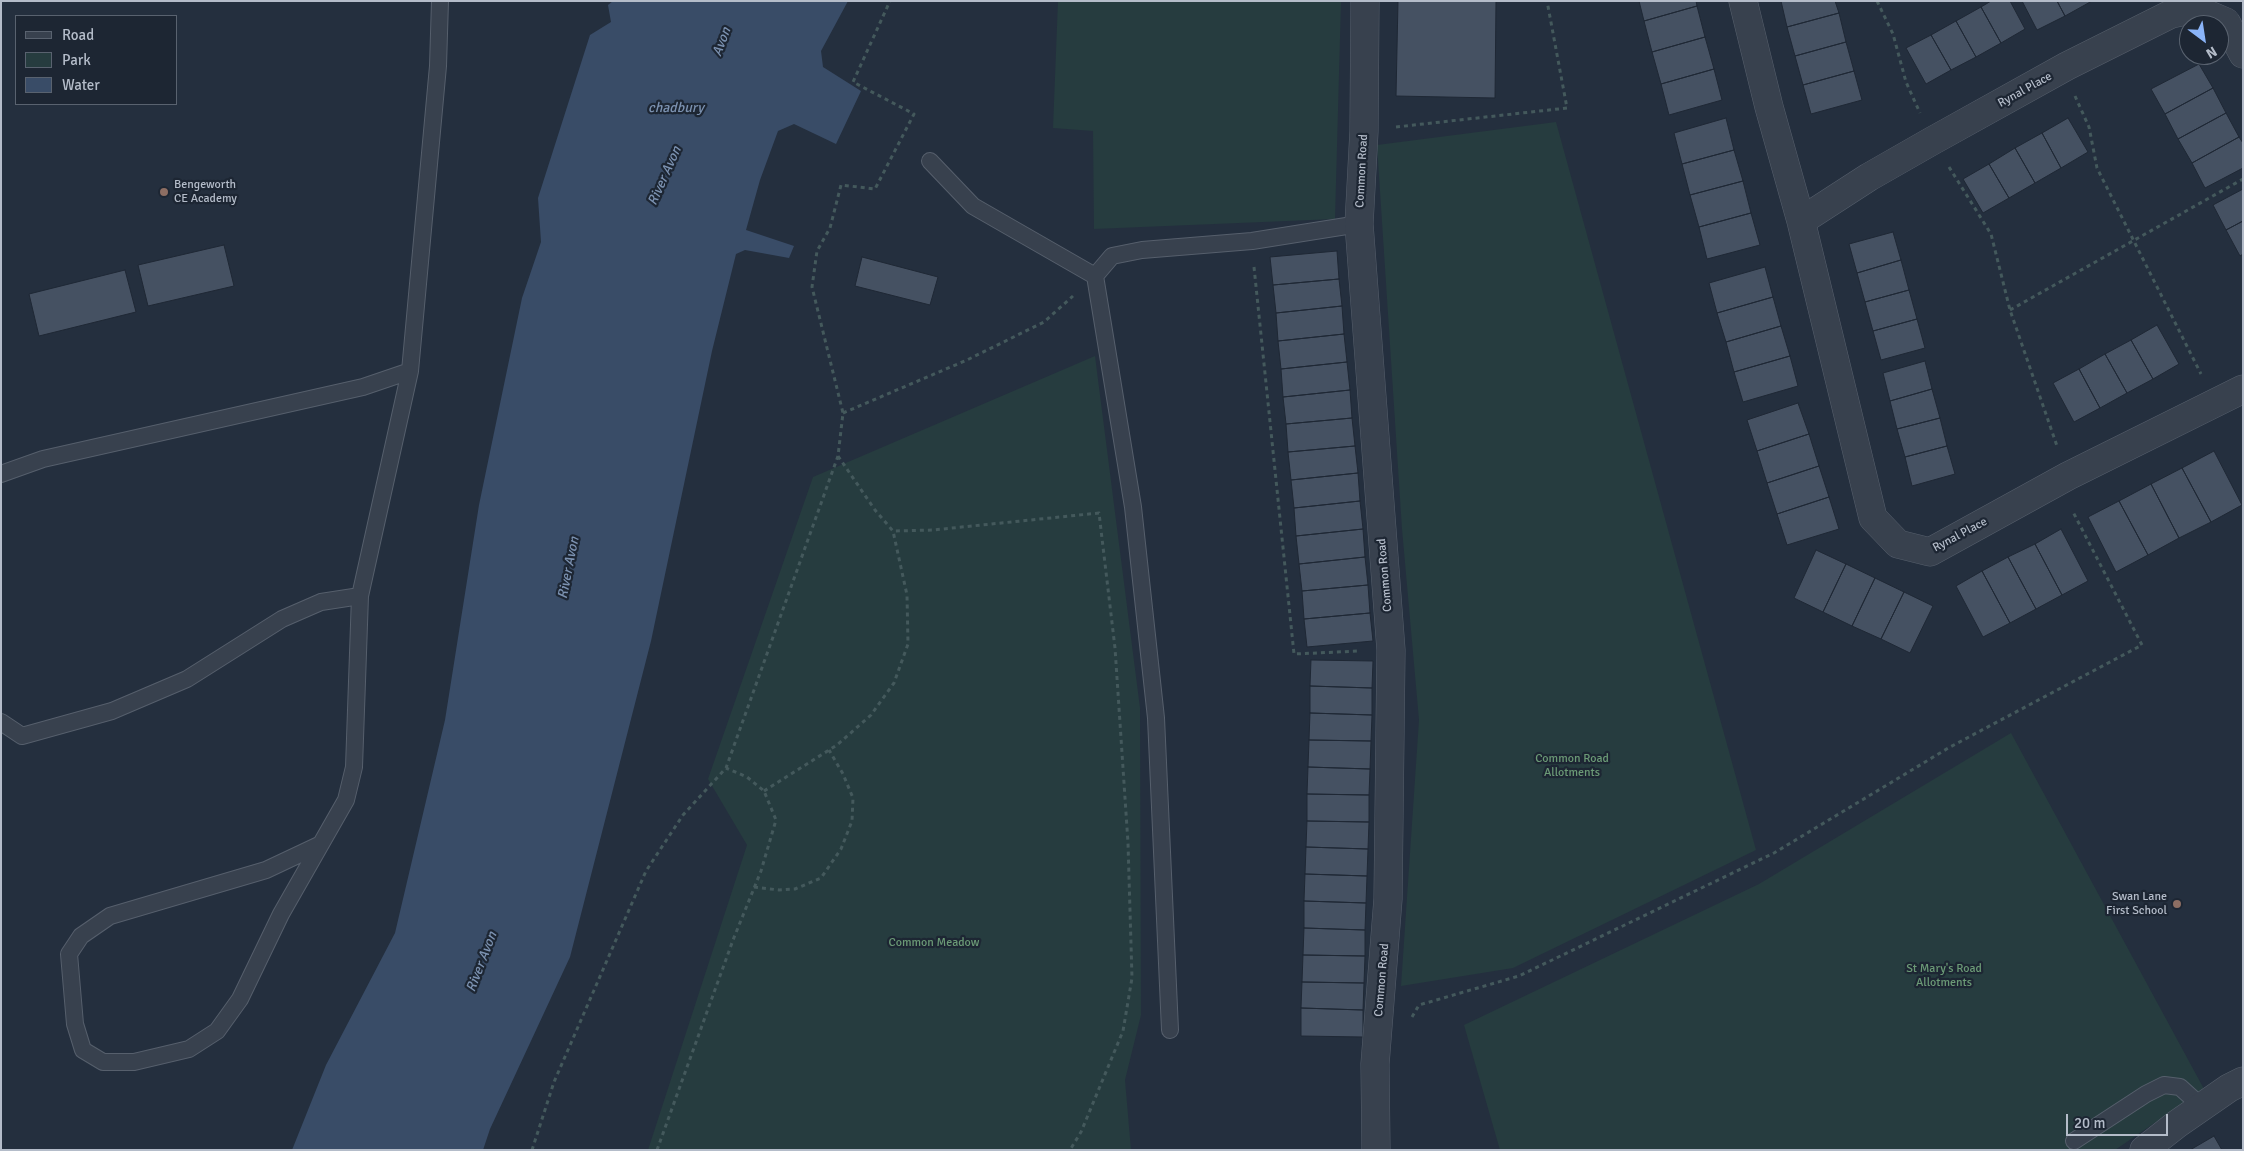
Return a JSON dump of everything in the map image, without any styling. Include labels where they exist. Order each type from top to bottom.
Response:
[{"type":"street","name":"Common Road","points":[[1365,1],[1364,131],[1359,224],[1391,650],[1388,899],[1375,1064],[1376,1150]]},
{"type":"street","name":"Rynal Place","points":[[1743,1],[1801,221],[1873,518],[1898,544],[1930,552],[2068,476],[2243,389]]},
{"type":"street","name":"Rynal Place","points":[[1801,221],[1869,177],[1932,141],[2067,66],[2171,14],[2195,9],[2226,22],[2243,54]]},
{"type":"street","points":[[2144,1150],[2229,1088],[2243,1081]]},
{"type":"lane","points":[[319,845],[266,870],[110,916],[81,936],[69,954],[75,1024],[83,1050],[103,1062],[134,1062],[189,1049],[217,1031],[240,999],[281,914],[346,800],[354,767],[360,596],[410,371],[438,66],[440,1]]},
{"type":"lane","points":[[930,161],[973,206],[1096,276]]},
{"type":"lane","points":[[1170,1030],[1156,718],[1133,507],[1096,276],[1112,256],[1120,254],[1142,250],[1252,241],[1359,224]]},
{"type":"lane","points":[[1,474],[43,459],[364,387],[410,371]]},
{"type":"lane","points":[[1,722],[22,736],[112,711],[187,679],[282,619],[321,602],[360,596]]},
{"type":"lane","points":[[2074,1141],[2146,1094],[2164,1085],[2180,1087],[2202,1107]]},
{"type":"path","points":[[532,1150],[554,1082],[646,871],[683,816],[726,768],[838,456],[843,413],[812,287],[817,251],[830,228],[841,185],[875,189],[914,114],[853,82],[890,1]]},
{"type":"path","points":[[1364,131],[1567,108],[1547,1]]},
{"type":"path","points":[[1419,1005],[1519,976],[1774,853],[1950,747],[2142,645],[2070,506],[2068,476],[2010,310],[1991,234],[1932,141],[1906,82],[1892,34],[1877,1]]},
{"type":"path","points":[[2067,66],[2075,99],[2089,127],[2097,168],[2132,241],[2216,403]]},
{"type":"path","points":[[2010,310],[2243,179]]},
{"type":"path","points":[[1252,241],[1294,654],[1391,650]]},
{"type":"path","points":[[843,413],[968,360],[1044,322],[1096,276]]},
{"type":"path","points":[[764,791],[829,750],[871,715],[894,683],[908,644],[907,596],[893,531],[875,510],[838,456]]},
{"type":"path","points":[[893,531],[932,530],[1099,513],[1116,657],[1128,843],[1132,978],[1123,1031],[1081,1132],[1070,1150]]},
{"type":"path","points":[[754,887],[779,890],[795,888],[821,878],[841,849],[852,821],[853,798],[843,774],[829,750]]},
{"type":"path","points":[[657,1150],[754,887],[776,820],[764,791],[747,777],[726,768]]},
{"type":"green space","points":[[1058,1],[1341,1],[1335,219],[1094,229],[1093,131],[1053,128]]},
{"type":"green space","name":"Common Road Allotments","points":[[1556,122],[1756,850],[1513,968],[1401,986],[1419,720],[1402,529],[1377,145]]},
{"type":"green space","name":"Common Meadow","points":[[1095,356],[1140,708],[1141,1015],[1125,1080],[1131,1150],[648,1150],[747,845],[708,779],[813,477]]},
{"type":"green space","name":"St Mary's Road Allotments","points":[[2011,733],[2204,1089],[2115,1150],[1500,1150],[1464,1025],[1759,884]]},
{"type":"water","name":"chadbury","points":[[613,1],[848,1],[821,51],[823,67],[861,91],[836,144],[794,124],[778,131],[760,180],[746,230],[794,246],[789,258],[745,250],[736,254],[712,351],[651,641],[570,957],[490,1129],[483,1150],[292,1150],[326,1065],[395,933],[445,720],[479,505],[522,298],[541,242],[538,198],[590,35],[611,22],[608,5]]},
{"type":"building","points":[[1398,1],[1496,1],[1495,98],[1396,96]]},
{"type":"building","points":[[1639,1],[1696,1],[1697,6],[1644,21]]},
{"type":"building","points":[[1781,1],[1835,1],[1839,13],[1787,27]]},
{"type":"building","points":[[1991,1],[2010,1],[2025,29],[2001,43],[1981,7]]},
{"type":"building","points":[[2022,1],[2057,1],[2065,16],[2037,30]]},
{"type":"building","points":[[2057,1],[2092,1],[2065,16]]},
{"type":"building","points":[[1697,6],[1705,37],[1652,52],[1644,21]]},
{"type":"building","points":[[1981,7],[2001,43],[1976,57],[1956,21]]},
{"type":"building","points":[[1839,13],[1846,42],[1795,56],[1787,27]]},
{"type":"building","points":[[1956,21],[1976,57],[1951,70],[1931,35]]},
{"type":"building","points":[[1931,35],[1951,70],[1926,84],[1906,48]]},
{"type":"building","points":[[1705,37],[1714,69],[1661,84],[1652,52]]},
{"type":"building","points":[[1846,42],[1854,71],[1803,85],[1795,56]]},
{"type":"building","points":[[2197,65],[2200,65],[2213,88],[2165,114],[2151,89]]},
{"type":"building","points":[[1714,69],[1722,100],[1669,115],[1661,84]]},
{"type":"building","points":[[1854,71],[1862,100],[1811,114],[1803,85]]},
{"type":"building","points":[[2213,88],[2226,113],[2178,139],[2165,114]]},
{"type":"building","points":[[2226,113],[2239,137],[2192,163],[2178,139]]},
{"type":"building","points":[[1726,118],[1734,150],[1682,164],[1674,133]]},
{"type":"building","points":[[2068,118],[2088,152],[2061,168],[2042,133]]},
{"type":"building","points":[[2042,133],[2061,168],[2035,183],[2015,148]]},
{"type":"building","points":[[2239,137],[2243,143],[2243,168],[2205,188],[2192,163]]},
{"type":"building","points":[[2015,148],[2035,183],[2009,198],[1989,164]]},
{"type":"building","points":[[1734,150],[1743,181],[1690,195],[1682,164]]},
{"type":"building","points":[[1989,164],[2009,198],[1983,213],[1963,179]]},
{"type":"building","points":[[1743,181],[1751,213],[1699,227],[1690,195]]},
{"type":"building","points":[[2243,189],[2243,221],[2226,230],[2213,205]]},
{"type":"building","points":[[1751,213],[1760,245],[1707,259],[1699,227]]},
{"type":"building","points":[[2243,221],[2243,254],[2240,256],[2226,230]]},
{"type":"building","points":[[1893,232],[1901,260],[1857,273],[1849,244]]},
{"type":"building","points":[[224,245],[234,286],[148,306],[138,265]]},
{"type":"building","points":[[1337,251],[1339,279],[1273,285],[1270,257]]},
{"type":"building","points":[[862,257],[938,277],[930,305],[855,286]]},
{"type":"building","points":[[1901,260],[1909,290],[1865,302],[1857,273]]},
{"type":"building","points":[[1765,267],[1773,297],[1717,313],[1709,283]]},
{"type":"building","points":[[125,270],[136,312],[39,336],[29,294]]},
{"type":"building","points":[[1339,279],[1342,306],[1276,313],[1273,285]]},
{"type":"building","points":[[1909,290],[1917,319],[1873,331],[1865,302]]},
{"type":"building","points":[[1773,297],[1781,326],[1726,342],[1717,313]]},
{"type":"building","points":[[1342,306],[1344,334],[1278,341],[1276,313]]},
{"type":"building","points":[[1917,319],[1925,348],[1881,360],[1873,331]]},
{"type":"building","points":[[2157,325],[2179,364],[2153,379],[2131,340]]},
{"type":"building","points":[[1781,326],[1790,356],[1734,372],[1726,342]]},
{"type":"building","points":[[1344,334],[1347,362],[1281,369],[1278,341]]},
{"type":"building","points":[[2131,340],[2153,379],[2127,393],[2105,354]]},
{"type":"building","points":[[2105,354],[2127,393],[2100,408],[2079,369]]},
{"type":"building","points":[[1790,356],[1798,386],[1743,402],[1734,372]]},
{"type":"building","points":[[1925,361],[1932,389],[1890,401],[1883,373]]},
{"type":"building","points":[[1347,362],[1350,390],[1283,397],[1281,369]]},
{"type":"building","points":[[2079,369],[2100,408],[2074,422],[2053,383]]},
{"type":"building","points":[[1932,389],[1940,418],[1897,429],[1890,401]]},
{"type":"building","points":[[1350,390],[1352,418],[1286,424],[1283,397]]},
{"type":"building","points":[[1798,403],[1809,434],[1757,451],[1747,420]]},
{"type":"building","points":[[1352,418],[1355,446],[1288,452],[1286,424]]},
{"type":"building","points":[[1940,418],[1947,446],[1905,457],[1897,429]]},
{"type":"building","points":[[1809,434],[1819,466],[1767,483],[1757,451]]},
{"type":"building","points":[[1355,446],[1358,473],[1291,480],[1288,452]]},
{"type":"building","points":[[1947,446],[1955,474],[1912,486],[1905,457]]},
{"type":"building","points":[[2214,451],[2242,505],[2211,522],[2182,468]]},
{"type":"building","points":[[1819,466],[1829,497],[1777,514],[1767,483]]},
{"type":"building","points":[[2182,468],[2211,522],[2179,538],[2151,484]]},
{"type":"building","points":[[1358,473],[1360,501],[1294,508],[1291,480]]},
{"type":"building","points":[[2151,484],[2179,538],[2148,555],[2119,501]]},
{"type":"building","points":[[1829,497],[1839,529],[1787,545],[1777,514]]},
{"type":"building","points":[[1360,501],[1363,529],[1296,536],[1294,508]]},
{"type":"building","points":[[2119,501],[2148,555],[2116,572],[2088,517]]},
{"type":"building","points":[[1363,529],[1365,557],[1299,564],[1296,536]]},
{"type":"building","points":[[2061,529],[2088,581],[2062,595],[2035,544]]},
{"type":"building","points":[[2035,544],[2062,595],[2036,609],[2008,557]]},
{"type":"building","points":[[1816,550],[1846,564],[1823,612],[1794,598]]},
{"type":"building","points":[[1365,557],[1368,585],[1302,591],[1299,564]]},
{"type":"building","points":[[2008,557],[2036,609],[2010,623],[1982,571]]},
{"type":"building","points":[[1846,564],[1875,578],[1852,626],[1823,612]]},
{"type":"building","points":[[1982,571],[2010,623],[1983,637],[1956,586]]},
{"type":"building","points":[[1875,578],[1904,592],[1881,639],[1852,626]]},
{"type":"building","points":[[1368,585],[1370,613],[1304,619],[1302,591]]},
{"type":"building","points":[[1904,592],[1933,606],[1910,653],[1881,639]]},
{"type":"building","points":[[1370,613],[1373,641],[1307,647],[1304,619]]},
{"type":"building","points":[[1311,660],[1373,661],[1372,688],[1310,686]]},
{"type":"building","points":[[1310,686],[1372,688],[1372,715],[1310,713]]},
{"type":"building","points":[[1310,713],[1372,715],[1371,741],[1309,740]]},
{"type":"building","points":[[1309,740],[1371,741],[1370,769],[1308,767]]},
{"type":"building","points":[[1308,767],[1370,769],[1369,795],[1307,794]]},
{"type":"building","points":[[1307,794],[1369,795],[1369,822],[1307,821]]},
{"type":"building","points":[[1307,821],[1369,822],[1368,849],[1306,847]]},
{"type":"building","points":[[1306,847],[1368,849],[1367,876],[1305,874]]},
{"type":"building","points":[[1305,874],[1367,876],[1366,903],[1304,901]]},
{"type":"building","points":[[1304,901],[1366,903],[1365,930],[1304,928]]},
{"type":"building","points":[[1304,928],[1365,930],[1365,956],[1303,955]]},
{"type":"building","points":[[1303,955],[1365,956],[1364,983],[1302,982]]},
{"type":"building","points":[[1302,982],[1364,983],[1363,1010],[1301,1008]]},
{"type":"building","points":[[1301,1008],[1363,1010],[1363,1037],[1301,1036]]},
{"type":"building","points":[[2214,1136],[2222,1150],[2190,1150]]},
{"type":"place","name":"Bengeworth CE Academy","points":[[164,192]]},
{"type":"place","name":"Swan Lane First School","points":[[2177,904]]},
{"type":"water label","name":"Avon","points":[[722,42]]},
{"type":"water label","name":"River Avon","points":[[665,176]]},
{"type":"water label","name":"River Avon","points":[[569,568]]},
{"type":"water label","name":"River Avon","points":[[482,962]]}]
